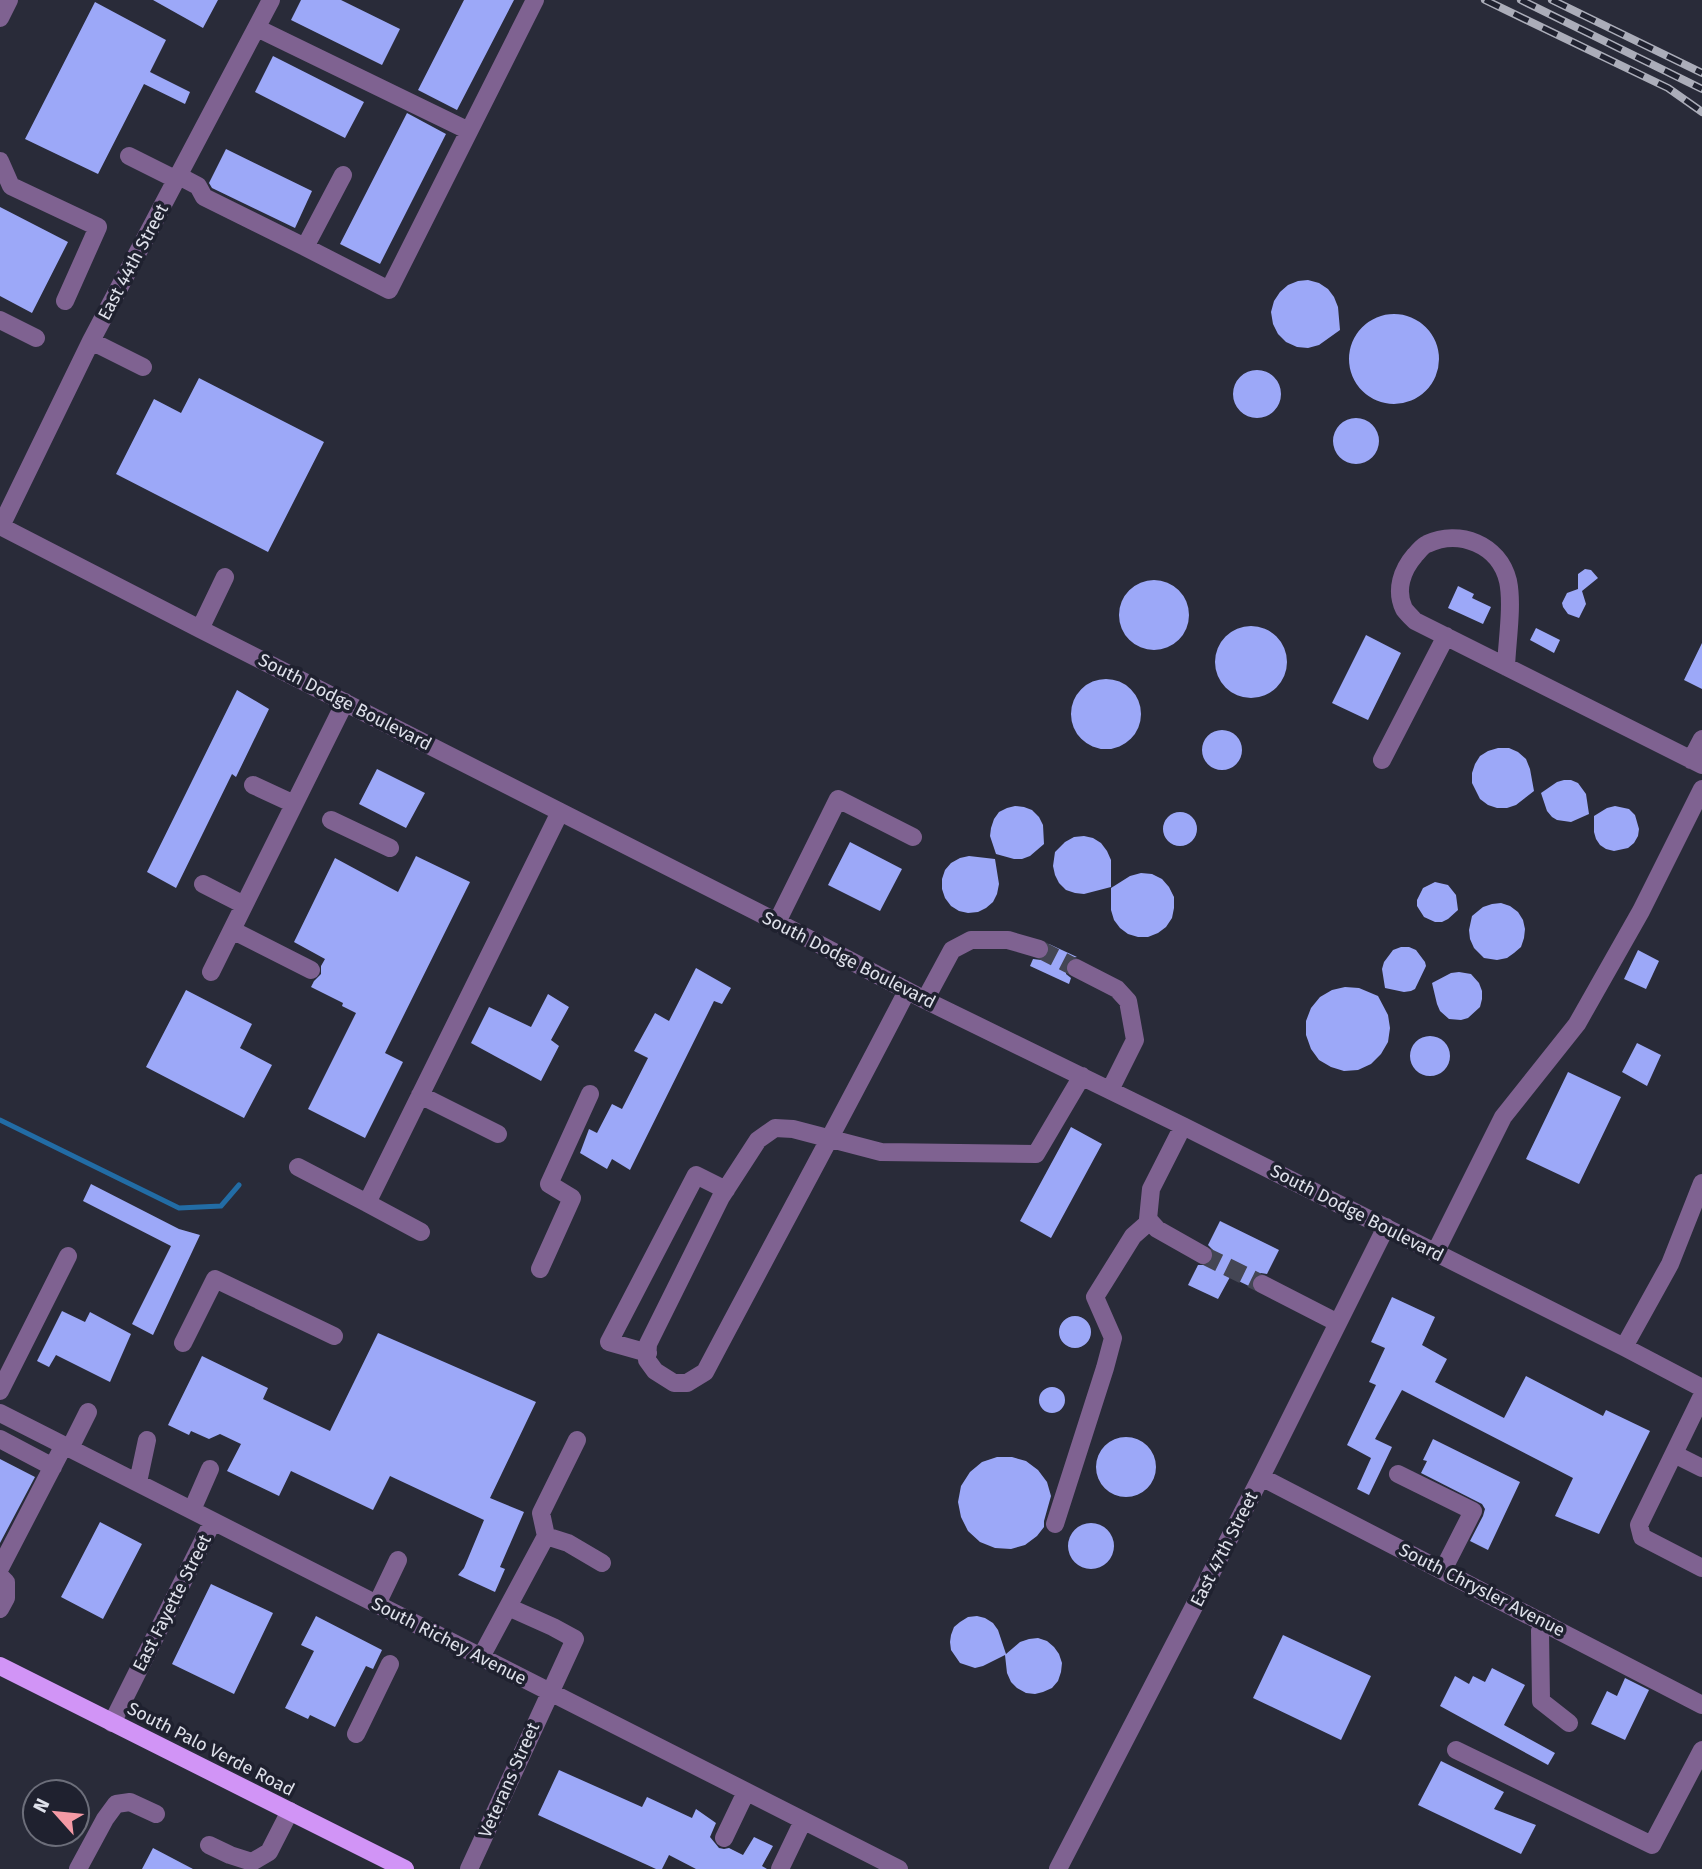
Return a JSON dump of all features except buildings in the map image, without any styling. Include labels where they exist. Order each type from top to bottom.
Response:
[{"type":"main road","name":"South Palo Verde Road","points":[[0,1665],[405,1869]]},
{"type":"street","points":[[0,18],[9,0]]},
{"type":"street","name":"East 44th Street","points":[[1,526],[91,341],[271,0]]},
{"type":"street","points":[[129,156],[198,186],[204,197],[389,290],[535,0]]},
{"type":"street","points":[[257,28],[469,131]]},
{"type":"street","points":[[0,161],[11,186],[98,227],[65,301]]},
{"type":"street","points":[[305,247],[343,175]]},
{"type":"street","points":[[0,320],[36,338]]},
{"type":"street","points":[[91,341],[143,367]]},
{"type":"street","name":"South Dodge Boulevard","points":[[1,526],[907,991],[1386,1227],[1702,1388]]},
{"type":"street","points":[[1506,667],[1510,597],[1507,579],[1498,559],[1483,546],[1466,539],[1447,538],[1424,545],[1406,565],[1399,587],[1405,610],[1415,621],[1446,636],[1506,667],[1697,762],[1702,739]]},
{"type":"street","points":[[200,629],[225,576]]},
{"type":"street","points":[[1382,760],[1446,636]]},
{"type":"street","points":[[211,972],[345,702]]},
{"type":"street","points":[[253,785],[294,804]]},
{"type":"street","points":[[1434,1253],[1503,1117],[1577,1024],[1641,911],[1702,789]]},
{"type":"street","points":[[777,922],[838,799],[913,838]]},
{"type":"street","points":[[367,1203],[561,812]]},
{"type":"street","points":[[331,820],[390,848]]},
{"type":"street","points":[[203,884],[244,905]]},
{"type":"street","points":[[232,930],[311,970]]},
{"type":"street","points":[[925,1000],[952,950],[971,940],[1007,940],[1039,949]]},
{"type":"street","points":[[1076,968],[1118,989],[1128,1001],[1135,1040],[1110,1090]]},
{"type":"street","points":[[907,991],[829,1139],[705,1372],[687,1383],[674,1383],[655,1371],[648,1360],[648,1344],[726,1190],[758,1140],[775,1128],[793,1129],[829,1139],[881,1152],[1036,1154],[1082,1076]]},
{"type":"street","points":[[540,1269],[572,1198],[549,1184],[590,1094]]},
{"type":"street","points":[[419,1095],[498,1134]]},
{"type":"street","points":[[1183,1126],[1151,1189],[1148,1219],[1157,1229],[1203,1255]]},
{"type":"street","points":[[298,1167],[421,1232]]},
{"type":"street","points":[[648,1353],[609,1342],[696,1175],[726,1190]]},
{"type":"street","points":[[1624,1347],[1670,1264],[1702,1183]]},
{"type":"street","points":[[1055,1524],[1113,1338],[1095,1297],[1133,1236],[1150,1221]]},
{"type":"street","name":"East 47th Street","points":[[1058,1869],[1261,1477],[1386,1227]]},
{"type":"street","points":[[0,1391],[68,1256]]},
{"type":"street","points":[[183,1343],[215,1279],[334,1336]]},
{"type":"street","points":[[1262,1284],[1338,1323]]},
{"type":"street","points":[[1700,1563],[1642,1537],[1639,1525],[1702,1396]]},
{"type":"street","points":[[0,1568],[53,1467],[88,1412]]},
{"type":"street","name":"South Richey Avenue","points":[[0,1413],[898,1869]]},
{"type":"street","points":[[0,1439],[53,1467]]},
{"type":"street","points":[[138,1482],[147,1440]]},
{"type":"street","points":[[481,1657],[546,1536],[541,1513],[577,1440]]},
{"type":"street","points":[[1674,1454],[1702,1468]]},
{"type":"street","points":[[192,1510],[210,1469]]},
{"type":"street","points":[[1398,1474],[1472,1511],[1443,1570]]},
{"type":"street","name":"South Chrysler Avenue","points":[[1261,1477],[1702,1705]]},
{"type":"street","name":"East Fayette Street","points":[[112,1723],[214,1521]]},
{"type":"street","points":[[546,1536],[568,1543],[602,1563]]},
{"type":"street","points":[[377,1604],[398,1560]]},
{"type":"street","points":[[0,1576],[6,1581],[6,1598],[0,1609]]},
{"type":"street","name":"Veterans Street","points":[[469,1869],[575,1639],[508,1607]]},
{"type":"street","points":[[1545,1623],[1541,1632],[1541,1701],[1569,1723]]},
{"type":"street","points":[[356,1734],[390,1664]]},
{"type":"street","points":[[1456,1750],[1652,1845],[1702,1749]]},
{"type":"street","points":[[724,1838],[746,1792]]},
{"type":"street","points":[[78,1869],[116,1804],[130,1802],[156,1814]]},
{"type":"street","points":[[209,1845],[252,1863],[270,1852],[290,1811]]},
{"type":"street","points":[[779,1869],[803,1821]]},
{"type":"waterway","points":[[0,1120],[179,1208],[221,1206],[239,1185]]},
{"type":"tunnel","points":[[1039,949],[1076,968]]},
{"type":"tunnel","points":[[1203,1255],[1262,1284]]},
{"type":"railway","points":[[1485,0],[1668,88],[1702,112]]},
{"type":"railway","points":[[1521,0],[1702,89]]},
{"type":"railway","points":[[1552,0],[1702,73]]}]
